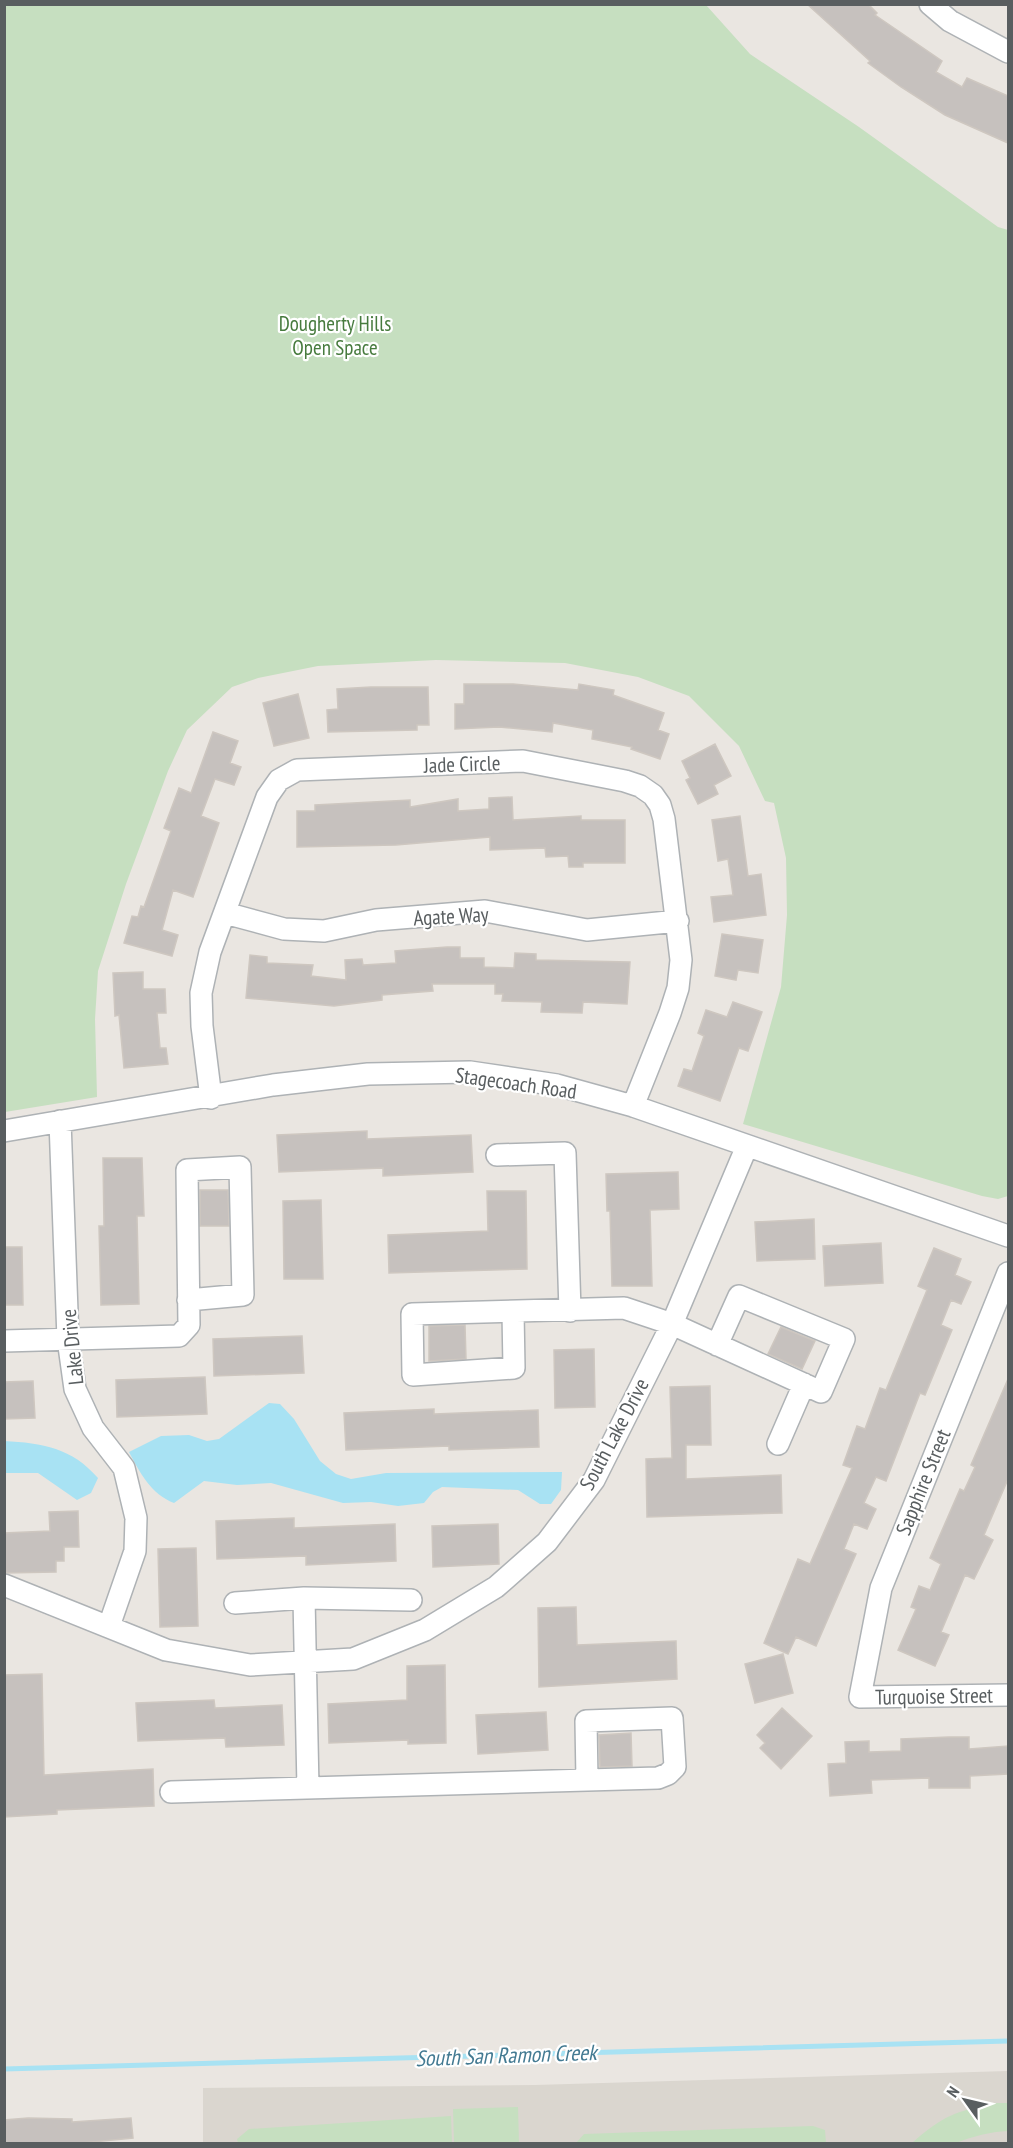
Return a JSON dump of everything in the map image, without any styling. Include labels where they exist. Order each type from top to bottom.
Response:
[{"type":"street","points":[[930,4],[950,21],[1008,52]]},
{"type":"street","name":"Jade Circle","points":[[211,1098],[202,1026],[201,993],[210,952],[267,797],[279,780],[297,770],[523,761],[625,781],[640,786],[660,805],[664,819],[678,921],[681,960],[678,988],[633,1106]]},
{"type":"street","name":"Agate Way","points":[[225,913],[284,929],[324,931],[376,920],[484,911],[587,930],[678,921]]},
{"type":"street","name":"Stagecoach Road","points":[[4,1131],[211,1098],[273,1085],[368,1074],[470,1072],[557,1085],[633,1106],[1008,1236]]},
{"type":"street","name":"Lake Drive","points":[[60,1121],[68,1339],[75,1389],[93,1428],[124,1468],[136,1518],[135,1551],[109,1626]]},
{"type":"street","name":"South Lake Drive","points":[[4,1585],[166,1650],[250,1665],[353,1659],[425,1630],[496,1587],[547,1542],[594,1480],[672,1324],[747,1146]]},
{"type":"street","points":[[497,1155],[565,1153],[570,1311]]},
{"type":"street","points":[[4,1341],[179,1336],[189,1325],[188,1300],[187,1170],[240,1167],[243,1295],[188,1300]]},
{"type":"street","name":"Sapphire Street","points":[[860,1697],[881,1587],[1008,1273]]},
{"type":"street","points":[[513,1312],[514,1368],[413,1375],[412,1314],[624,1308],[672,1324],[717,1345],[821,1392],[844,1339],[739,1296],[717,1345]]},
{"type":"street","points":[[778,1444],[804,1384]]},
{"type":"street","points":[[304,1598],[308,1788]]},
{"type":"street","points":[[235,1603],[304,1598],[411,1600]]},
{"type":"street","name":"Turquoise Street","points":[[860,1697],[1008,1695]]},
{"type":"street","points":[[171,1792],[658,1778],[668,1774],[675,1767],[672,1718],[586,1721],[587,1780]]},
{"type":"shaded area","points":[[1008,2071],[1008,2143],[203,2143],[203,2088],[535,2085]]},
{"type":"green space","name":"Dougherty Hills Open Space","points":[[5,4],[706,5],[750,54],[859,127],[998,227],[1008,230],[1008,1196],[998,1199],[982,1196],[743,1124],[781,987],[787,915],[786,858],[774,803],[765,801],[739,746],[689,696],[638,677],[565,663],[436,660],[318,666],[258,678],[232,687],[187,730],[168,771],[126,884],[98,971],[95,1019],[97,1097],[5,1112]]},
{"type":"green space","points":[[995,2103],[1008,2103],[1008,2131],[994,2132],[951,2144],[912,2143],[950,2116]]},
{"type":"green space","points":[[518,2107],[519,2143],[454,2143],[453,2109]]},
{"type":"green space","points":[[451,2116],[452,2143],[238,2143],[237,2139],[249,2129]]},
{"type":"green space","points":[[813,2126],[825,2130],[826,2143],[576,2143],[584,2134]]},
{"type":"water","points":[[269,1403],[280,1404],[294,1419],[320,1461],[336,1474],[351,1479],[386,1473],[562,1472],[561,1490],[551,1504],[540,1504],[518,1490],[442,1487],[433,1492],[424,1503],[398,1506],[371,1502],[343,1503],[271,1483],[237,1485],[204,1481],[174,1503],[153,1488],[142,1475],[129,1452],[161,1436],[189,1435],[207,1441],[219,1439]]},
{"type":"water","points":[[4,1441],[31,1443],[56,1449],[78,1460],[98,1478],[91,1493],[77,1500],[38,1473],[5,1473]]},
{"type":"building","points":[[807,4],[868,4],[877,13],[875,15],[942,61],[936,72],[962,87],[967,78],[1008,96],[1008,143],[945,115],[901,87],[868,63],[870,61]]},
{"type":"building","points":[[464,684],[513,684],[578,690],[579,684],[614,690],[613,695],[664,713],[658,730],[669,734],[660,759],[631,749],[632,747],[592,739],[593,730],[553,723],[552,732],[499,727],[455,729],[455,704],[464,704]]},
{"type":"building","points":[[428,687],[429,725],[417,725],[417,730],[328,732],[327,710],[338,709],[337,689]]},
{"type":"building","points":[[298,694],[309,738],[274,746],[263,703]]},
{"type":"building","points":[[213,732],[238,741],[230,763],[241,767],[234,785],[215,779],[201,816],[219,823],[193,897],[173,890],[162,930],[178,935],[172,956],[124,943],[132,916],[138,917],[141,906],[144,907],[171,831],[164,828],[179,788],[191,793]]},
{"type":"building","points":[[715,744],[731,776],[714,785],[718,794],[698,804],[686,780],[690,778],[682,761]]},
{"type":"building","points":[[512,797],[513,820],[581,816],[581,820],[625,820],[625,863],[583,863],[583,867],[569,867],[568,856],[546,857],[545,848],[490,850],[490,837],[396,845],[297,847],[297,811],[315,811],[315,805],[410,800],[410,807],[458,799],[458,811],[489,809],[489,798]]},
{"type":"building","points":[[740,816],[748,876],[761,874],[766,915],[714,922],[711,897],[733,895],[728,859],[718,861],[712,820]]},
{"type":"building","points":[[722,934],[763,940],[758,973],[738,970],[736,980],[715,976]]},
{"type":"building","points":[[460,947],[460,958],[484,958],[484,967],[514,968],[515,953],[536,954],[536,960],[630,962],[627,1004],[583,1002],[582,1013],[541,1012],[542,1002],[502,1001],[503,994],[495,994],[495,984],[432,984],[433,991],[382,995],[382,1000],[334,1006],[246,998],[250,955],[267,957],[267,963],[313,965],[311,976],[346,980],[345,960],[362,959],[363,965],[396,963],[395,951]]},
{"type":"building","points":[[143,972],[143,989],[165,989],[166,1013],[157,1013],[160,1048],[166,1048],[168,1064],[124,1068],[119,1015],[115,1016],[113,973]]},
{"type":"building","points":[[733,1002],[762,1012],[748,1051],[739,1048],[720,1101],[678,1086],[684,1069],[692,1071],[704,1036],[698,1033],[706,1010],[727,1017]]},
{"type":"building","points":[[367,1131],[367,1139],[471,1135],[473,1172],[383,1176],[383,1168],[279,1172],[277,1135]]},
{"type":"building","points":[[103,1158],[142,1158],[144,1216],[137,1216],[139,1304],[101,1305],[99,1226],[104,1226]]},
{"type":"building","points":[[678,1172],[679,1209],[650,1210],[652,1286],[612,1286],[610,1211],[607,1211],[606,1174]]},
{"type":"building","points":[[200,1190],[228,1190],[229,1226],[200,1226]]},
{"type":"building","points":[[487,1191],[526,1191],[527,1269],[389,1273],[388,1235],[488,1231]]},
{"type":"building","points":[[321,1200],[323,1279],[284,1279],[283,1201]]},
{"type":"building","points":[[814,1219],[815,1259],[757,1261],[755,1222]]},
{"type":"building","points":[[881,1243],[883,1283],[825,1286],[823,1246]]},
{"type":"building","points":[[4,1247],[22,1247],[23,1305],[4,1305]]},
{"type":"building","points":[[934,1248],[961,1259],[955,1275],[971,1282],[961,1304],[951,1300],[941,1325],[952,1330],[925,1395],[920,1393],[886,1481],[876,1477],[864,1503],[876,1509],[867,1529],[854,1524],[844,1549],[856,1554],[816,1646],[796,1637],[788,1654],[764,1643],[798,1559],[810,1564],[852,1468],[843,1465],[857,1426],[865,1429],[880,1388],[886,1390],[927,1290],[918,1286]]},
{"type":"building","points":[[465,1325],[466,1359],[429,1361],[429,1326]]},
{"type":"building","points":[[781,1327],[815,1341],[802,1369],[768,1354]]},
{"type":"building","points":[[302,1336],[304,1373],[214,1376],[213,1339]]},
{"type":"building","points":[[594,1349],[595,1407],[555,1408],[554,1350]]},
{"type":"building","points":[[205,1377],[207,1414],[117,1417],[116,1380]]},
{"type":"building","points":[[1008,1379],[1008,1479],[984,1535],[993,1540],[974,1579],[965,1575],[941,1632],[949,1635],[935,1666],[898,1650],[916,1609],[911,1607],[919,1586],[930,1590],[941,1564],[930,1558],[960,1489],[964,1491],[975,1467],[971,1465]]},
{"type":"building","points":[[33,1381],[35,1418],[4,1419],[4,1382]]},
{"type":"building","points":[[710,1386],[711,1445],[686,1445],[686,1479],[781,1475],[782,1513],[647,1517],[646,1459],[672,1458],[670,1387]]},
{"type":"building","points":[[434,1409],[434,1414],[538,1410],[539,1447],[449,1450],[449,1446],[346,1450],[344,1413]]},
{"type":"building","points":[[78,1511],[79,1547],[64,1547],[64,1561],[56,1561],[56,1572],[5,1573],[4,1533],[50,1531],[49,1512]]},
{"type":"building","points":[[294,1518],[294,1528],[395,1524],[396,1561],[306,1565],[306,1556],[217,1559],[216,1521]]},
{"type":"building","points":[[498,1524],[499,1564],[433,1567],[432,1526]]},
{"type":"building","points":[[196,1548],[198,1626],[160,1627],[158,1549]]},
{"type":"building","points":[[576,1607],[577,1645],[676,1641],[677,1679],[539,1687],[538,1608]]},
{"type":"building","points":[[783,1654],[793,1693],[755,1703],[745,1664]]},
{"type":"building","points":[[445,1665],[446,1743],[408,1744],[408,1740],[329,1743],[328,1704],[407,1700],[407,1666]]},
{"type":"building","points":[[42,1674],[44,1775],[153,1769],[154,1806],[57,1810],[57,1814],[4,1817],[4,1675]]},
{"type":"building","points":[[214,1700],[215,1708],[282,1705],[284,1745],[226,1747],[225,1738],[138,1741],[136,1703]]},
{"type":"building","points":[[782,1708],[812,1736],[781,1769],[760,1748],[765,1743],[757,1735]]},
{"type":"building","points":[[546,1712],[548,1750],[478,1754],[476,1715]]},
{"type":"building","points":[[631,1733],[632,1766],[600,1767],[599,1735]]},
{"type":"building","points":[[969,1737],[969,1749],[1008,1746],[1008,1774],[970,1776],[970,1788],[929,1788],[929,1778],[871,1780],[872,1793],[830,1796],[828,1764],[846,1763],[845,1742],[869,1741],[869,1752],[901,1751],[901,1739]]},
{"type":"building","points":[[131,2118],[133,2138],[72,2144],[4,2144],[4,2120],[72,2119],[72,2122]]},
{"type":"waterway","name":"South San Ramon Creek","points":[[4,2069],[1008,2041]]}]
